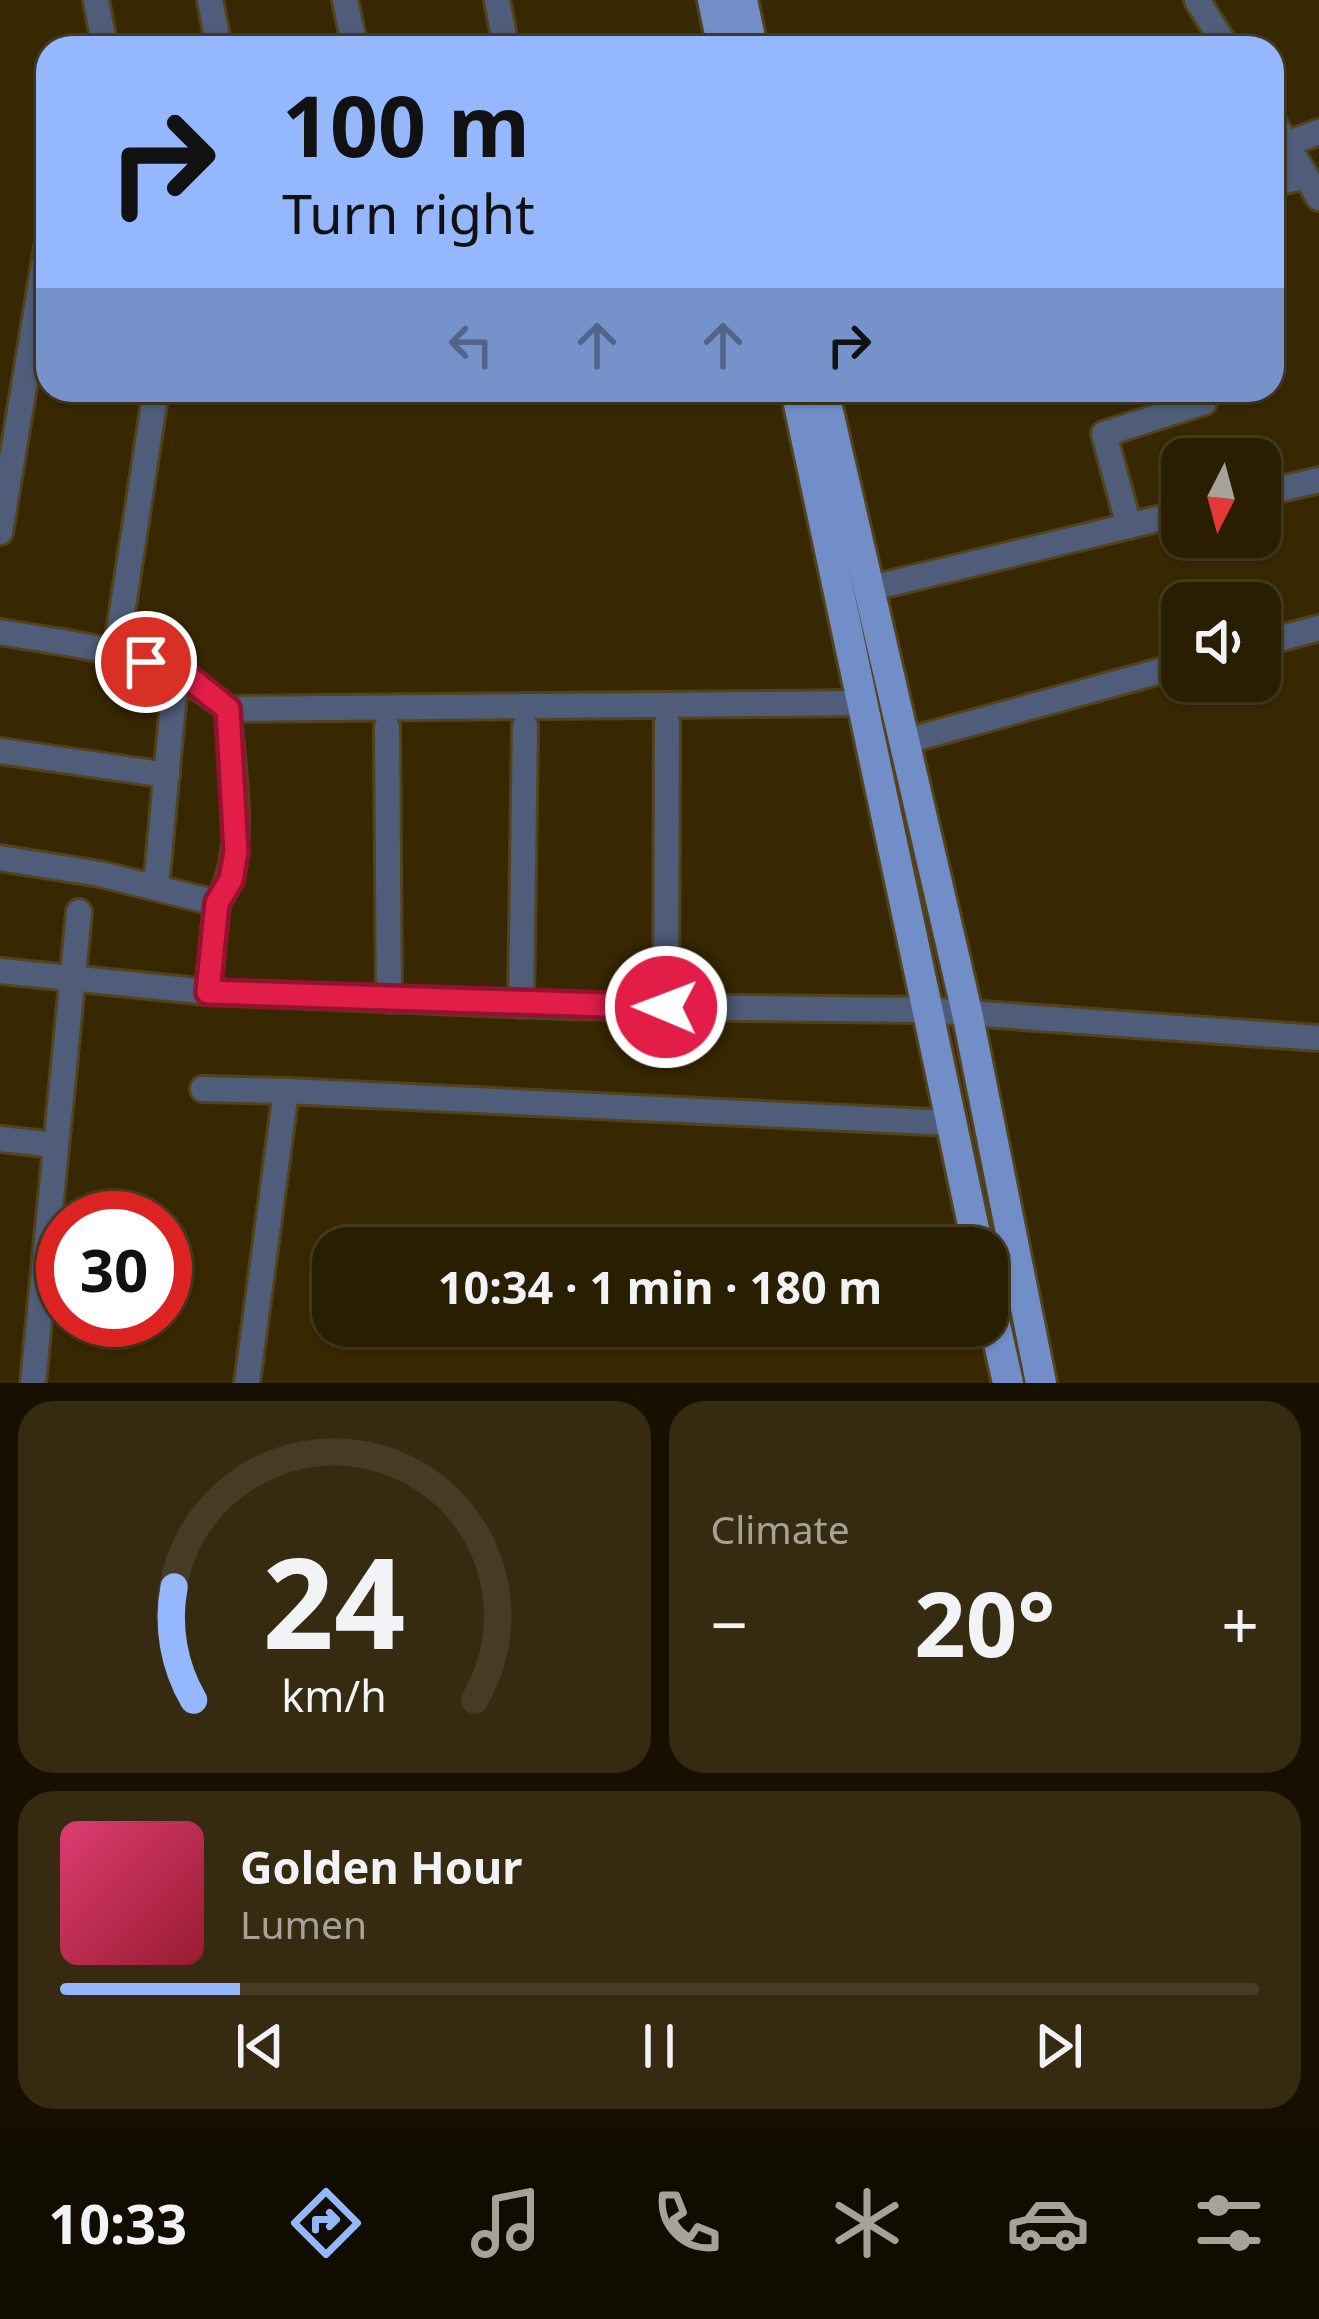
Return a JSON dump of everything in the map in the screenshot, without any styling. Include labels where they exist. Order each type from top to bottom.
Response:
[{"type":"main road","points":[[713,0],[720,36]]},
{"type":"main road","points":[[742,0],[750,36]]},
{"type":"main road","points":[[799,402],[973,1227]]},
{"type":"main road","points":[[826,402],[968,1017],[1041,1383]]},
{"type":"main road","points":[[999,1347],[1007,1383]]},
{"type":"street","points":[[96,0],[103,36]]},
{"type":"street","points":[[210,0],[217,36]]},
{"type":"street","points":[[345,0],[353,36]]},
{"type":"street","points":[[497,0],[504,36]]},
{"type":"street","points":[[1197,0],[1220,36]]},
{"type":"street","points":[[1287,144],[1319,132]]},
{"type":"street","points":[[1284,139],[1313,187]]},
{"type":"street","points":[[0,532],[36,314]]},
{"type":"street","points":[[116,652],[155,402]]},
{"type":"street","points":[[1130,526],[1104,434],[1204,402]]},
{"type":"street","points":[[1281,489],[1319,480]]},
{"type":"street","points":[[868,590],[1161,518]]},
{"type":"street","points":[[1281,638],[1319,628]]},
{"type":"street","points":[[0,632],[116,652],[176,672],[228,709],[862,703]]},
{"type":"street","points":[[903,742],[1161,671]]},
{"type":"street","points":[[156,887],[176,672]]},
{"type":"street","points":[[208,992],[217,903],[231,880],[236,852],[228,709]]},
{"type":"street","points":[[666,1007],[667,723]]},
{"type":"street","points":[[521,1005],[525,725]]},
{"type":"street","points":[[387,727],[389,1000]]},
{"type":"street","points":[[0,751],[166,775]]},
{"type":"street","points":[[0,858],[217,903]]},
{"type":"street","points":[[33,1383],[79,911]]},
{"type":"street","points":[[0,971],[208,992],[521,1005],[926,1010],[968,1017],[1319,1038]]},
{"type":"street","points":[[203,1089],[951,1123]]},
{"type":"street","points":[[248,1383],[286,1091]]},
{"type":"street","points":[[0,1139],[55,1145]]},
{"type":"route","points":[[146,662],[187,676],[228,709],[236,852],[231,880],[217,903],[208,992],[666,1007]]}]
